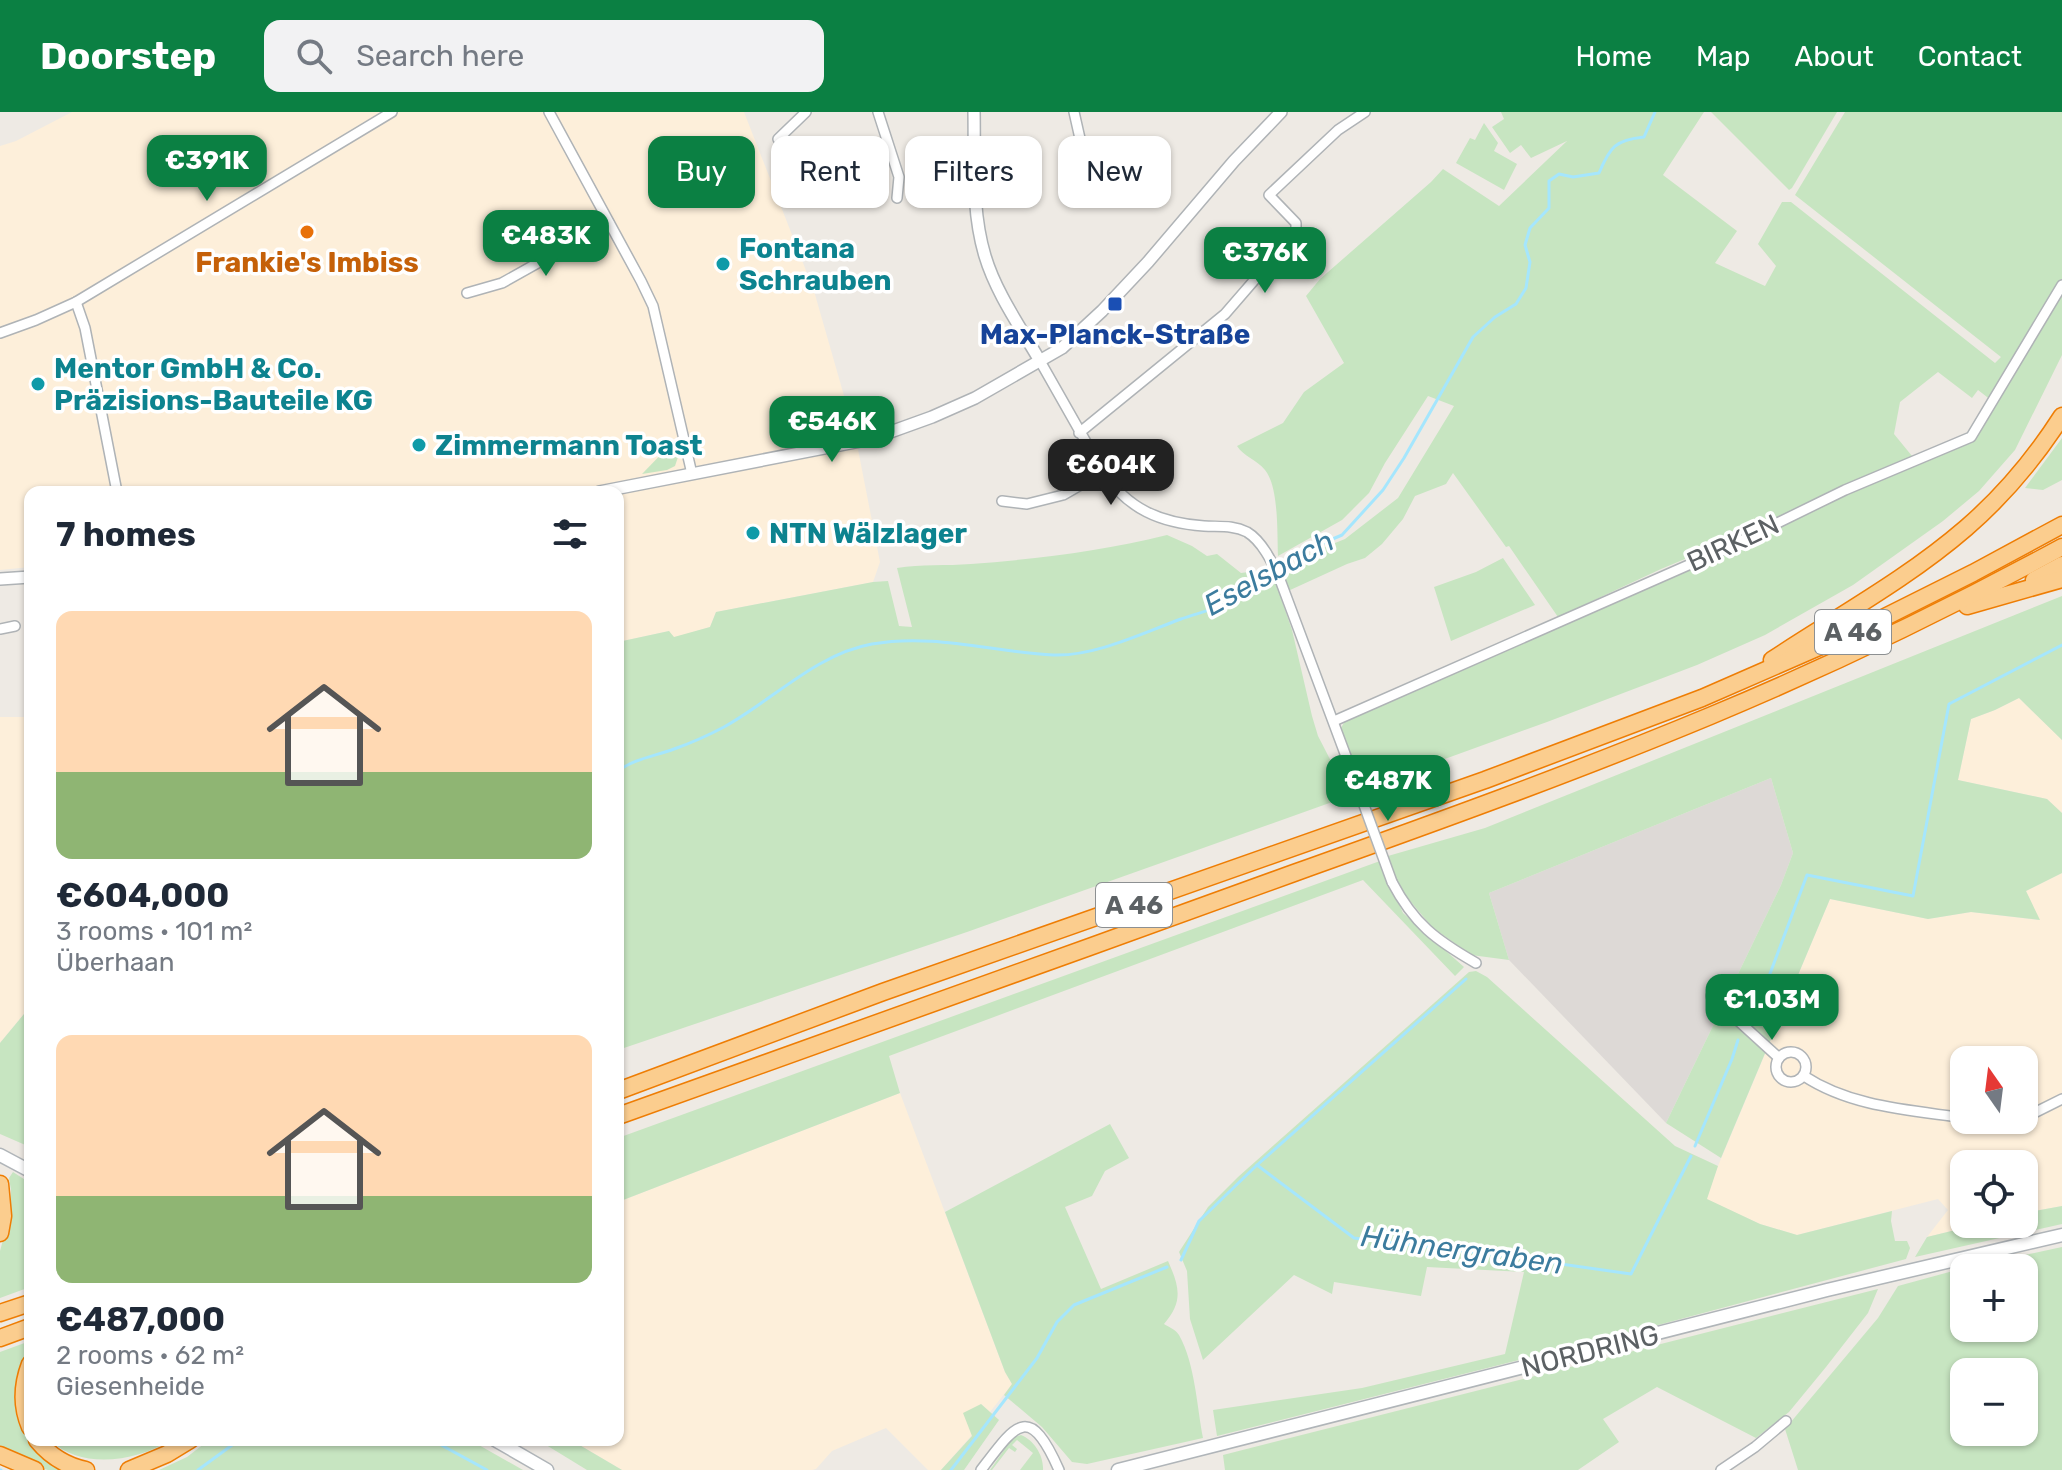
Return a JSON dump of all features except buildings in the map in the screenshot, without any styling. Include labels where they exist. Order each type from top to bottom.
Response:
[{"type":"highway","points":[[1730,687],[1894,581],[1966,528],[2029,463],[2062,416]]},
{"type":"highway","name":"A 46","points":[[624,1088],[883,992],[1471,785],[1730,687],[1867,626],[2062,525]]},
{"type":"highway","name":"A 46","points":[[624,1114],[1412,831],[1621,752],[1765,692],[1923,619],[2062,547]]},
{"type":"highway","points":[[2004,595],[2062,565]]},
{"type":"highway","points":[[1923,619],[2062,579]]},
{"type":"highway","points":[[0,1184],[3,1203],[0,1233]]},
{"type":"highway","points":[[0,1313],[24,1305]]},
{"type":"highway","points":[[0,1338],[24,1329]]},
{"type":"highway","points":[[43,1446],[52,1456],[86,1470]]},
{"type":"highway","points":[[129,1470],[180,1446]]},
{"type":"highway","points":[[0,1455],[35,1470]]},
{"type":"main road","points":[[0,1155],[24,1168]]},
{"type":"main road","name":"NORDRING","points":[[1118,1470],[1887,1275],[2062,1235]]},
{"type":"main road","points":[[505,1446],[547,1470]]},
{"type":"street","points":[[0,333],[76,302],[392,112]]},
{"type":"street","points":[[549,112],[641,281],[655,313],[692,474]]},
{"type":"street","points":[[781,136],[806,112]]},
{"type":"street","points":[[878,112],[899,177],[897,198]]},
{"type":"street","points":[[974,112],[975,197],[985,256],[999,290],[1079,433],[1113,487],[1125,497],[1155,517],[1203,526],[1234,527],[1250,534],[1275,567],[1392,882],[1413,917],[1429,933],[1476,963]]},
{"type":"street","points":[[1074,112],[1079,136]]},
{"type":"street","points":[[624,487],[893,433],[975,398],[1040,361],[1062,348],[1114,299],[1234,161],[1281,112]]},
{"type":"street","points":[[1079,433],[1241,298],[1296,232],[1296,223],[1269,195],[1338,130],[1365,112]]},
{"type":"street","points":[[467,293],[502,283],[609,223]]},
{"type":"street","name":"BIRKEN","points":[[1334,721],[1718,552],[1845,490],[1971,437],[2062,285]]},
{"type":"street","points":[[76,302],[85,328],[116,486]]},
{"type":"street","points":[[1002,501],[1027,504],[1063,495],[1103,472]]},
{"type":"street","points":[[0,579],[24,577]]},
{"type":"street","points":[[0,629],[15,626]]},
{"type":"street","points":[[1711,996],[1779,1058]]},
{"type":"street","points":[[1787,1052],[1798,1053],[1805,1061],[1804,1076],[1791,1083],[1782,1080],[1775,1067],[1779,1058],[1787,1052]]},
{"type":"street","points":[[1804,1076],[1820,1086],[1873,1104],[1950,1116]]},
{"type":"street","points":[[2038,1111],[2062,1099]]},
{"type":"street","points":[[1721,1470],[1786,1421]]},
{"type":"street","points":[[981,1470],[1012,1431],[1023,1426],[1030,1427],[1044,1440],[1059,1470]]},
{"type":"shaded area","points":[[72,112],[744,112],[753,136],[648,136],[648,208],[755,208],[755,140],[771,181],[771,208],[782,208],[814,291],[855,434],[880,562],[873,582],[716,612],[710,627],[673,638],[669,631],[624,641],[624,486],[24,486],[24,568],[0,570],[0,146]]},
{"type":"shaded area","points":[[2019,698],[2062,740],[2062,813],[2047,799],[1958,780],[1971,719]]},
{"type":"shaded area","points":[[0,717],[24,717],[24,1014],[0,1043]]},
{"type":"shaded area","points":[[1771,778],[1793,853],[1781,885],[1666,1123],[1509,960],[1489,893]]},
{"type":"shaded area","points":[[2062,873],[2062,1206],[2038,1210],[2038,1150],[1950,1150],[1950,1231],[1927,1237],[1948,1210],[1938,1199],[1797,1235],[1760,1224],[1706,1199],[1830,899],[1928,919],[1971,912],[2039,920],[2026,891]]},
{"type":"shaded area","points":[[900,1093],[1012,1384],[990,1412],[981,1404],[972,1435],[941,1470],[928,1470],[886,1428],[832,1451],[812,1470],[622,1470],[581,1446],[624,1446],[624,1200]]},
{"type":"green space","points":[[1501,112],[1704,112],[1663,175],[1737,231],[1715,263],[1765,286],[1776,266],[1758,244],[1782,202],[1791,202],[1995,363],[2001,357],[1795,195],[1845,112],[2062,112],[2062,355],[2015,450],[1979,491],[1943,521],[1853,585],[1765,635],[1697,665],[1362,789],[1341,728],[1346,719],[1838,497],[1974,440],[1996,404],[1978,390],[1972,398],[1938,372],[1900,402],[1894,434],[1912,456],[1558,617],[1453,473],[1446,484],[1415,496],[1403,519],[1382,544],[1365,558],[1288,591],[1280,572],[1315,551],[1345,539],[1398,498],[1454,406],[1428,396],[1369,493],[1342,520],[1278,556],[1276,511],[1270,478],[1262,466],[1237,446],[1283,423],[1304,392],[1344,363],[1306,296],[1320,279],[1443,169],[1499,206],[1567,141],[1531,158],[1521,145],[1510,153],[1492,127],[1504,119]]},
{"type":"green space","points":[[1711,112],[1837,112],[1789,190]]},
{"type":"green space","points":[[1484,123],[1498,143],[1494,151],[1517,164],[1504,190],[1456,163],[1470,138],[1475,140]]},
{"type":"green space","points":[[2062,438],[2062,480],[2043,490],[2025,488]]},
{"type":"green space","points":[[675,440],[679,454],[675,466],[642,474]]},
{"type":"green space","points":[[1167,535],[1207,556],[1217,554],[1241,573],[1271,569],[1292,630],[1318,736],[1349,796],[967,932],[624,1048],[624,641],[669,631],[674,637],[710,627],[716,612],[888,581],[899,626],[912,627],[897,568],[1045,557]]},
{"type":"green space","points":[[1503,558],[1535,605],[1451,641],[1434,587],[1476,572]]},
{"type":"green space","points":[[2062,596],[2062,740],[2019,698],[1971,719],[1958,780],[2047,799],[2062,813],[2062,873],[2026,891],[2040,920],[1971,912],[1928,919],[1830,899],[1721,1158],[1666,1123],[1781,885],[1793,853],[1771,778],[1489,893],[1509,960],[1471,955],[1432,927],[1400,889],[1388,856],[1485,828]]},
{"type":"green space","points":[[1380,861],[1403,913],[1464,967],[1455,976],[1363,880],[889,1056],[900,1093],[624,1200],[624,1136]]},
{"type":"green space","points":[[1476,971],[1487,977],[1675,1146],[1718,1166],[1707,1199],[1760,1224],[1797,1235],[1892,1211],[1895,1241],[1907,1241],[1910,1248],[1906,1259],[1217,1436],[1213,1410],[1362,1388],[1505,1354],[1524,1272],[1427,1267],[1421,1296],[1334,1282],[1332,1294],[1294,1275],[1203,1360],[1190,1319],[1187,1271],[1179,1252],[1208,1207],[1238,1177],[1469,972]]},
{"type":"green space","points":[[24,1014],[24,1144],[0,1134],[0,1043]]},
{"type":"green space","points":[[1110,1124],[1129,1158],[1105,1171],[1092,1196],[1065,1207],[1101,1289],[1168,1261],[1178,1293],[1175,1308],[1164,1324],[1179,1335],[1189,1359],[1203,1438],[1087,1464],[1072,1462],[1042,1427],[1004,1395],[1012,1384],[945,1212]]},
{"type":"green space","points":[[13,1172],[24,1179],[24,1289],[0,1298],[0,1251],[10,1214],[9,1178]]},
{"type":"green space","points":[[2062,1206],[2062,1224],[2038,1229],[2038,1210]]},
{"type":"green space","points":[[1950,1231],[1950,1238],[2000,1238],[1915,1257],[1927,1237]]},
{"type":"green space","points":[[2062,1247],[2062,1470],[1798,1470],[1785,1429],[1878,1318],[1898,1286],[1950,1272],[1950,1342],[2038,1342],[2038,1254],[2030,1254]]},
{"type":"green space","points":[[1878,1289],[1868,1313],[1826,1367],[1789,1412],[1756,1438],[1657,1387],[1603,1419],[1619,1442],[1578,1470],[1225,1470],[1223,1455]]},
{"type":"green space","points":[[24,1343],[24,1446],[39,1446],[75,1470],[48,1470],[0,1452],[0,1352]]},
{"type":"green space","points":[[981,1404],[999,1420],[964,1470],[941,1470],[972,1436],[963,1413]]},
{"type":"green space","points":[[1021,1435],[1037,1449],[1043,1470],[1020,1470],[1033,1453],[1017,1440],[1012,1445],[1017,1449],[1015,1452],[1009,1448],[990,1470],[1004,1450],[1002,1448]]},
{"type":"green space","points":[[58,1446],[160,1446],[141,1454],[109,1460],[77,1456]]},
{"type":"green space","points":[[201,1446],[481,1446],[523,1470],[159,1470],[187,1457]]},
{"type":"green space","points":[[548,1446],[581,1446],[622,1470],[587,1470]]},
{"type":"waterway","name":"Eselsbach","points":[[1277,566],[1288,558],[1342,535],[1383,490],[1473,337],[1495,317],[1516,304],[1526,288],[1530,262],[1525,245],[1530,228],[1549,208],[1549,181],[1559,174],[1573,177],[1599,173],[1615,146],[1626,140],[1644,137],[1655,112]]},
{"type":"waterway","name":"Eselsbach","points":[[624,767],[724,727],[813,668],[852,649],[895,641],[918,641],[1069,655],[1118,643],[1227,603],[1271,571]]},
{"type":"waterway","name":"Hühnergraben","points":[[1753,1019],[1807,875],[1913,896],[1949,704],[2062,645]]},
{"type":"waterway","points":[[1257,1165],[1466,979]]},
{"type":"waterway","name":"Hühnergraben","points":[[1695,1146],[1738,1040]]},
{"type":"waterway","name":"Hühnergraben","points":[[1181,1260],[1199,1221],[1257,1165],[1354,1238],[1631,1274],[1691,1156]]},
{"type":"waterway","name":"Hühnergraben","points":[[951,1470],[1037,1358],[1057,1322],[1074,1305],[1167,1267]]},
{"type":"waterway","name":"Hühnergraben","points":[[198,1470],[231,1446]]},
{"type":"waterway","name":"Hühnergraben","points":[[443,1446],[487,1470]]},
{"type":"place","name":"Frankie's Imbiss","points":[[307,232]]},
{"type":"place","name":"Fontana Schrauben","points":[[723,264]]},
{"type":"place","name":"Max-Planck-Straße","points":[[1115,304]]},
{"type":"place","name":"Mentor GmbH & Co. Präzisions-Bauteile KG","points":[[38,384]]},
{"type":"place","name":"Zimmermann Toast","points":[[419,445]]},
{"type":"place","name":"NTN Wälzlager","points":[[753,533]]}]
